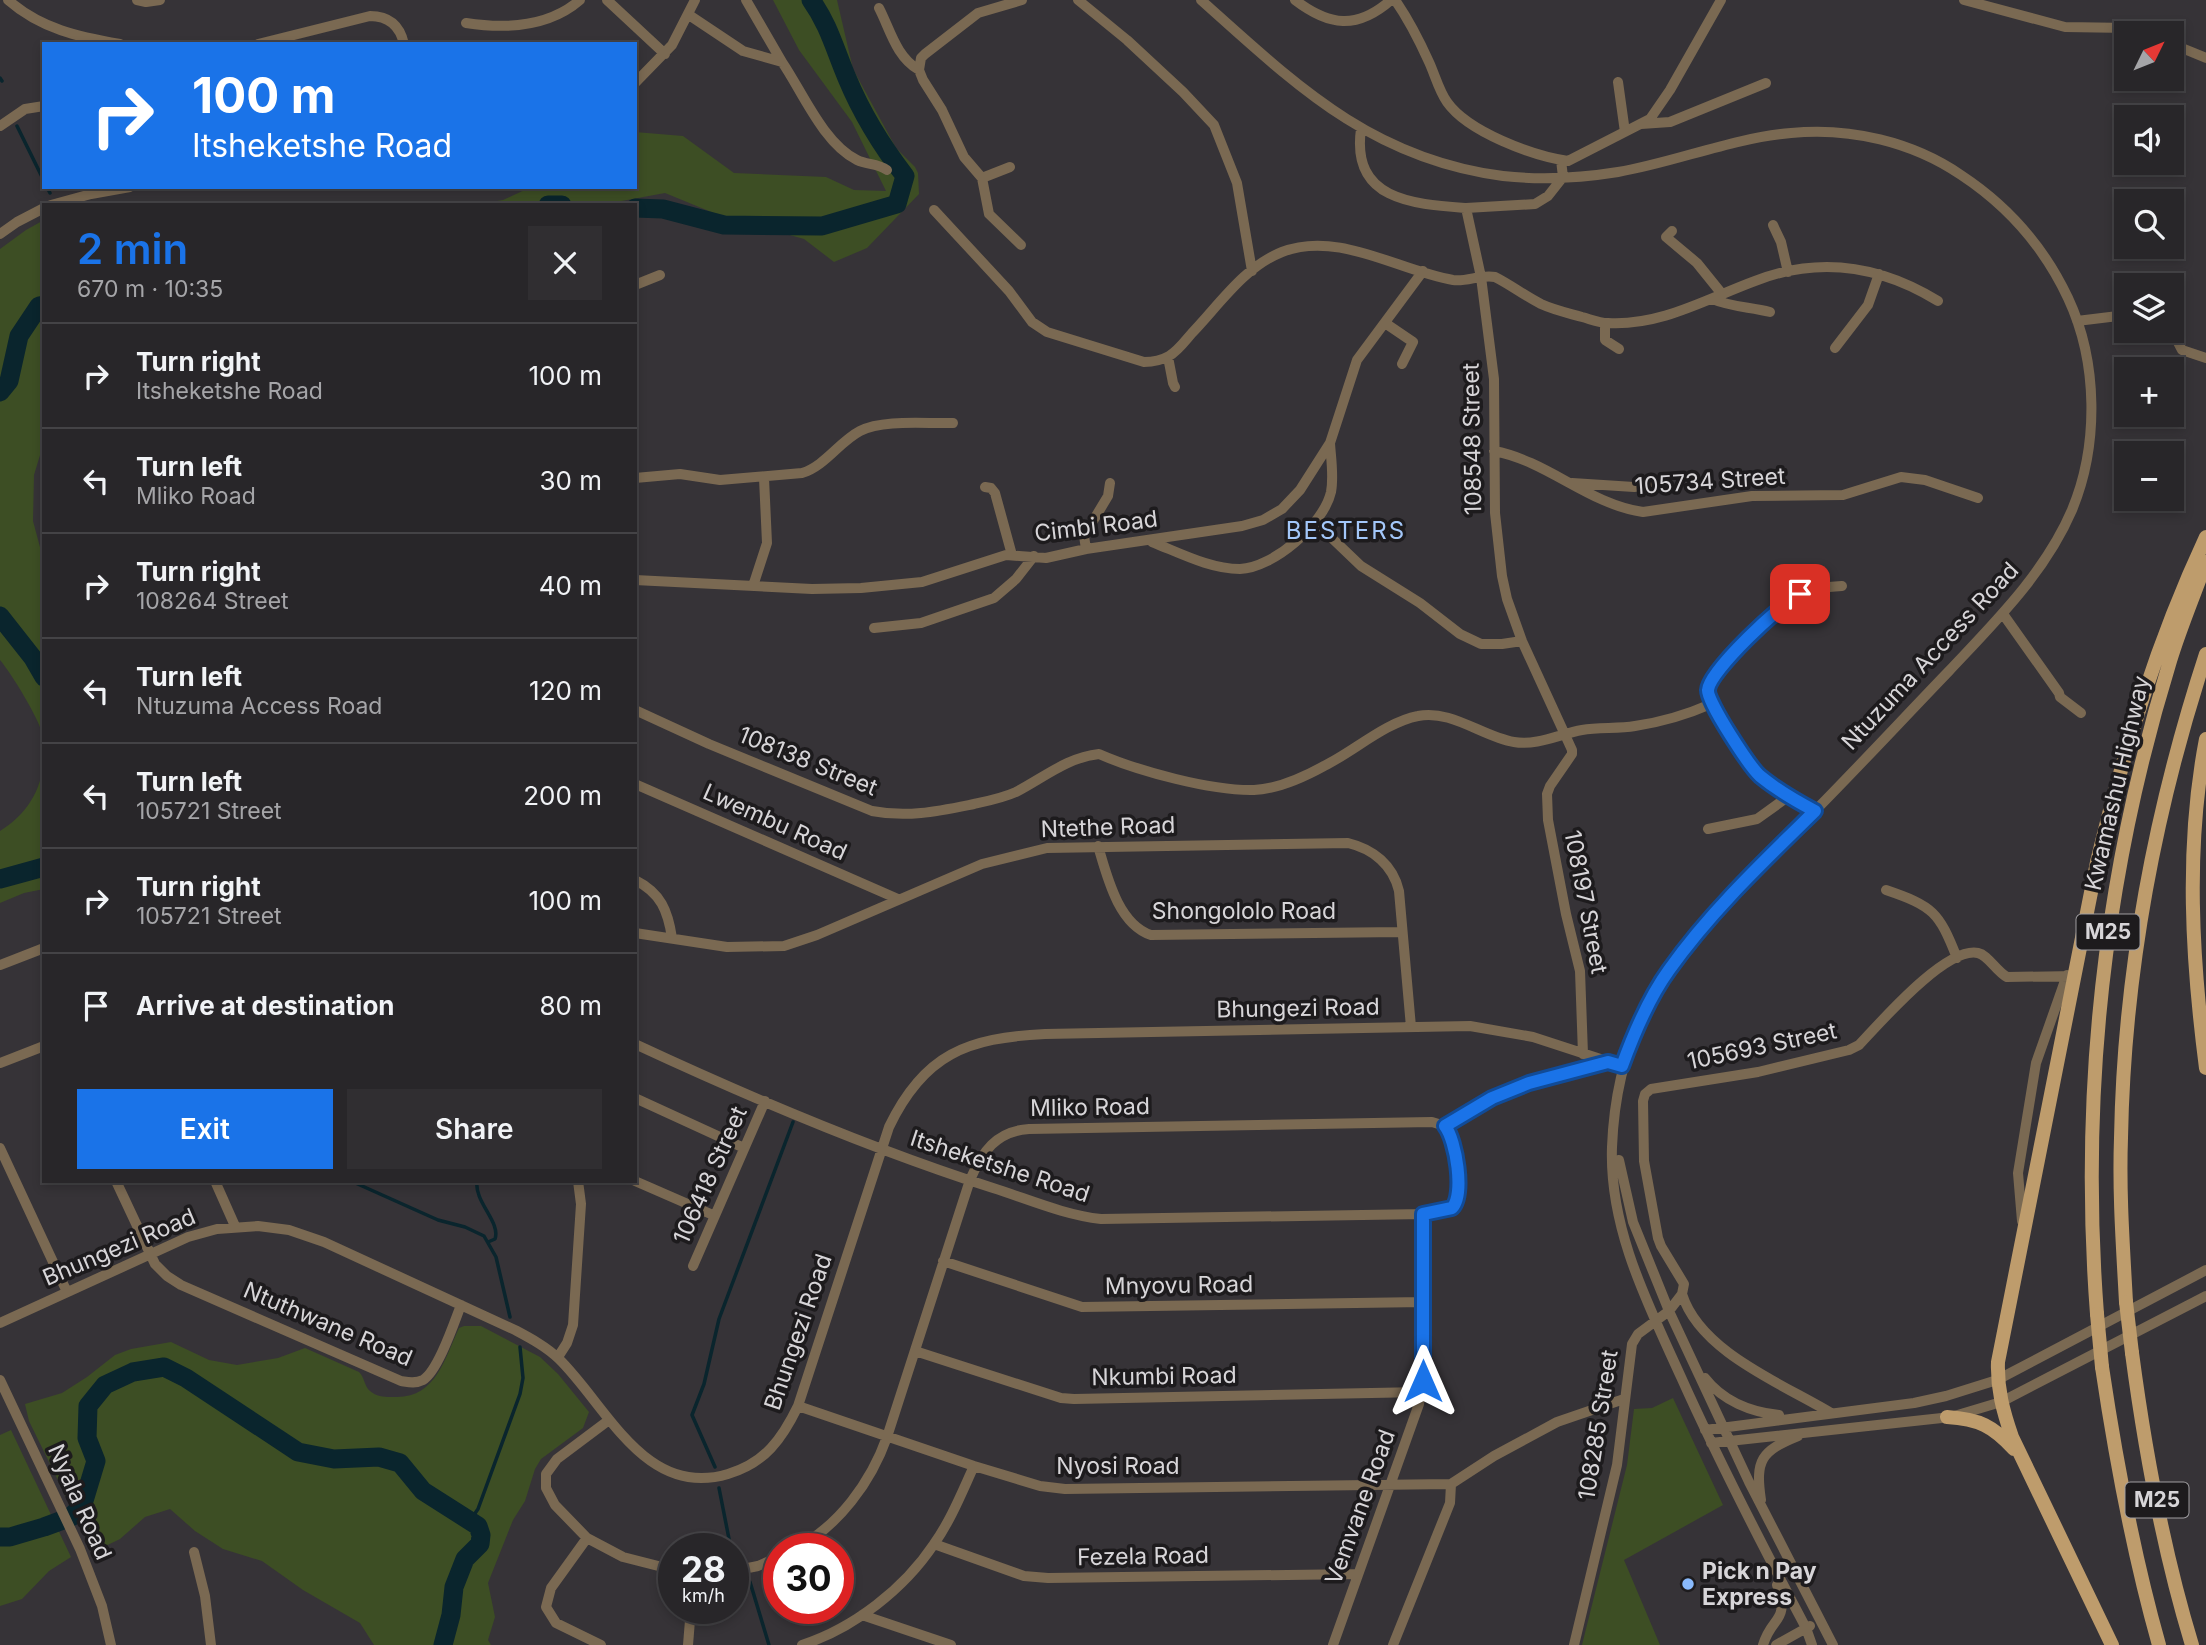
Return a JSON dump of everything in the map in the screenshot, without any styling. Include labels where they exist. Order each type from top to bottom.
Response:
[{"type":"main road","points":[[2112,1645],[2020,1455],[2001,1402],[1997,1380],[2001,1346],[2071,976],[2105,828],[2140,702],[2179,597],[2206,537]]},
{"type":"main road","name":"Kwamashu Highway","points":[[2159,1645],[2119,1479],[2102,1367],[2091,1181],[2092,1099],[2096,1035],[2109,923],[2120,860],[2149,735],[2170,661],[2206,562]]},
{"type":"main road","name":"M25","points":[[2192,1645],[2160,1520],[2132,1353],[2122,1231],[2121,1138],[2129,1011],[2143,909],[2173,763],[2206,654]]},
{"type":"main road","points":[[2206,739],[2197,809],[2193,893],[2195,982],[2206,1068]]},
{"type":"main road","points":[[1947,1417],[1984,1423],[2001,1434],[2020,1455]]},
{"type":"street","points":[[8,0],[29,16],[56,29],[80,38],[107,42]]},
{"type":"street","points":[[137,0],[160,0]]},
{"type":"street","points":[[466,23],[505,26],[538,22],[563,13],[580,0]]},
{"type":"street","points":[[607,0],[665,54]]},
{"type":"street","points":[[637,81],[665,54],[695,0]]},
{"type":"street","points":[[746,0],[813,116],[837,144],[857,161],[880,165],[887,170]]},
{"type":"street","points":[[1021,245],[989,214],[982,178],[964,158],[942,110],[919,70],[921,58],[978,13],[1022,0]]},
{"type":"street","points":[[1078,0],[1127,40],[1214,125],[1237,183],[1252,271]]},
{"type":"street","name":"Ntuzuma Access Road","points":[[1201,0],[1287,78],[1360,129],[1392,144],[1467,169],[1504,176],[1538,178],[1618,172],[1786,133],[1834,133],[1893,143],[1945,164],[1974,183],[2004,208],[2044,255],[2064,290],[2077,321],[2083,342],[2092,414],[2083,473],[2074,505],[2042,564],[2003,614],[1740,887],[1668,971],[1642,1017],[1622,1066],[1612,1147],[1620,1220],[1634,1271],[1711,1443],[1763,1546]]},
{"type":"street","points":[[1295,0],[1323,17],[1345,21],[1365,18],[1393,0],[1412,25],[1452,109],[1493,136],[1561,160],[1572,160],[1650,119],[1663,102],[1721,0]]},
{"type":"street","points":[[1964,0],[2066,27],[2114,28]]},
{"type":"street","points":[[878,8],[896,47],[910,64],[919,70]]},
{"type":"street","points":[[689,15],[743,51],[782,62]]},
{"type":"street","points":[[266,42],[370,16],[382,16],[392,23],[401,33],[403,42]]},
{"type":"street","points":[[2184,49],[2206,58]]},
{"type":"street","points":[[1618,82],[1625,132]]},
{"type":"street","points":[[1641,124],[1670,122],[1766,83]]},
{"type":"street","points":[[0,126],[25,109],[42,106]]},
{"type":"street","points":[[1360,129],[1359,157],[1368,176],[1380,190],[1404,199],[1466,208],[1535,204],[1548,196],[1563,177],[1561,160]]},
{"type":"street","points":[[982,178],[1010,167]]},
{"type":"street","points":[[58,203],[120,189]]},
{"type":"street","name":"108548 Street","points":[[1466,208],[1480,277],[1494,379],[1497,541],[1507,599],[1522,642],[1572,746],[1572,754],[1566,764]]},
{"type":"street","points":[[0,234],[42,209]]},
{"type":"street","points":[[933,210],[1043,331],[1144,362],[1168,357],[1252,271],[1284,251],[1325,247],[1365,252],[1453,279],[1495,277],[1542,304],[1605,324],[1637,323],[1661,318],[1756,280],[1788,272],[1829,267],[1851,268],[1906,282],[1938,301]]},
{"type":"street","points":[[1773,225],[1781,242],[1788,272]]},
{"type":"street","points":[[1669,234],[1697,263],[1717,297],[1733,307],[1752,307],[1770,312]]},
{"type":"street","name":"Cimbi Road","points":[[637,580],[812,589],[861,588],[916,582],[997,557],[1012,555],[1046,558],[1086,549],[1242,526],[1271,516],[1286,506],[1300,490],[1330,443],[1354,365],[1423,271]]},
{"type":"street","points":[[1835,348],[1868,304],[1879,274]]},
{"type":"street","points":[[637,284],[660,275]]},
{"type":"street","points":[[2077,321],[2114,316]]},
{"type":"street","points":[[1385,323],[1413,342],[1402,364]]},
{"type":"street","points":[[1605,324],[1605,340],[1619,349]]},
{"type":"street","points":[[2178,343],[2182,350],[2206,358]]},
{"type":"street","points":[[1168,357],[1175,387]]},
{"type":"street","points":[[637,478],[680,474],[720,480],[807,472],[850,437],[867,428],[891,424],[953,423]]},
{"type":"street","points":[[1151,541],[1220,567],[1246,569],[1261,566],[1279,555],[1315,522],[1326,506],[1332,479],[1330,443]]},
{"type":"street","name":"105734 Street","points":[[1494,451],[1528,460],[1596,499],[1643,512],[1752,496],[1843,495],[1901,477],[1917,478],[1978,498]]},
{"type":"street","points":[[753,586],[766,543],[764,478]]},
{"type":"street","points":[[1086,549],[1084,536],[1108,496],[1110,483]]},
{"type":"street","points":[[1570,484],[1634,487],[1659,483]]},
{"type":"street","points":[[985,487],[991,488],[995,493],[1012,555]]},
{"type":"street","points":[[1315,522],[1361,566],[1420,603],[1460,634],[1481,643],[1522,642]]},
{"type":"street","points":[[874,628],[921,623],[994,598],[1016,579],[1034,556]]},
{"type":"street","points":[[1815,811],[1789,796],[1753,768],[1711,704],[1708,691],[1712,679],[1780,606],[1813,589],[1842,586]]},
{"type":"street","points":[[2003,614],[2043,668],[2060,697],[2081,713]]},
{"type":"street","name":"108138 Street","points":[[637,711],[709,744],[872,811],[898,815],[928,814],[997,799],[1020,790],[1100,748],[1143,769],[1222,787],[1255,790],[1291,781],[1325,766],[1400,722],[1420,715],[1447,717],[1517,743],[1539,741],[1566,733],[1632,727],[1671,720],[1711,704]]},
{"type":"street","name":"108197 Street","points":[[1566,764],[1547,794],[1548,820],[1580,971],[1583,1054]]},
{"type":"street","name":"Lwembu Road","points":[[637,785],[898,899]]},
{"type":"street","points":[[1708,829],[1757,819],[1789,796]]},
{"type":"street","name":"Ntethe Road","points":[[637,933],[727,947],[784,946],[817,935],[982,864],[1047,848],[1348,843],[1377,856],[1396,878],[1411,1027]]},
{"type":"street","name":"Shongololo Road","points":[[1098,846],[1119,903],[1134,926],[1151,935],[1401,932]]},
{"type":"street","points":[[637,881],[648,888],[663,905],[668,915],[672,938]]},
{"type":"street","points":[[1886,890],[1930,909],[1941,923],[1957,958],[1980,953],[1998,973],[2007,977],[2071,976],[2036,1063],[2018,1173],[2023,1232]]},
{"type":"street","points":[[0,965],[42,949]]},
{"type":"street","name":"105693 Street","points":[[1682,1294],[1683,1280],[1661,1246],[1656,1228],[1644,1161],[1644,1094],[1651,1089],[1758,1072],[1849,1050],[1859,1045],[1919,983],[1957,958]]},
{"type":"street","name":"Bhungezi Road","points":[[0,1323],[195,1234],[235,1226],[289,1230],[324,1242],[515,1330],[558,1357],[641,1454],[663,1468],[685,1476],[718,1477],[750,1466],[769,1452],[788,1426],[797,1406],[881,1148],[898,1108],[920,1078],[945,1058],[962,1049],[986,1041],[1045,1034],[1489,1028],[1533,1037],[1622,1066]]},
{"type":"street","name":"Itsheketshe Road","points":[[637,1045],[881,1148],[970,1180],[1080,1215],[1101,1219],[1423,1214],[1448,1210],[1456,1205],[1459,1192],[1455,1153],[1445,1126]]},
{"type":"street","points":[[0,1063],[42,1047]]},
{"type":"street","points":[[1445,1126],[1509,1090],[1608,1062]]},
{"type":"street","points":[[637,1099],[744,1148]]},
{"type":"street","name":"106418 Street","points":[[693,1266],[765,1101]]},
{"type":"street","name":"Mliko Road","points":[[819,1533],[855,1497],[876,1463],[887,1437],[970,1180],[993,1141],[1017,1130],[1432,1122],[1445,1126]]},
{"type":"street","name":"Ntuzuma Access Road","points":[[1615,1126],[1619,1162],[1633,1222],[1669,1311],[1763,1510],[1833,1645]]},
{"type":"street","points":[[0,1148],[67,1292]]},
{"type":"street","points":[[637,1182],[713,1215]]},
{"type":"street","points":[[117,1183],[149,1254]]},
{"type":"street","points":[[216,1183],[235,1226]]},
{"type":"street","points":[[558,1357],[567,1343],[573,1325],[581,1204],[578,1183]]},
{"type":"street","name":"Vemvane Road","points":[[1333,1645],[1392,1484],[1422,1392],[1423,1214]]},
{"type":"street","name":"Ntuthwane Road","points":[[149,1254],[167,1276],[181,1285],[411,1383],[421,1382],[432,1369],[461,1305]]},
{"type":"street","name":"Mnyovu Road","points":[[943,1261],[1082,1307],[1424,1301]]},
{"type":"street","points":[[1705,1430],[1914,1403],[1997,1380],[2206,1270]]},
{"type":"street","points":[[1669,1311],[1682,1294],[1693,1317],[1709,1335],[1734,1355],[1831,1413]]},
{"type":"street","points":[[1711,1443],[1947,1417],[2001,1402],[2206,1296]]},
{"type":"street","name":"108285 Street","points":[[1574,1645],[1617,1465],[1630,1350],[1638,1334],[1669,1311]]},
{"type":"street","name":"Nkumbi Road","points":[[915,1351],[1061,1398],[1422,1392]]},
{"type":"street","points":[[1691,1358],[1724,1397],[1761,1412],[1800,1416]]},
{"type":"street","name":"Nyala Road","points":[[0,1380],[80,1549],[103,1606],[111,1645]]},
{"type":"street","points":[[1393,1645],[1450,1503],[1451,1484],[1494,1456],[1557,1422],[1624,1399]]},
{"type":"street","name":"Nyosi Road","points":[[797,1406],[974,1466],[1040,1486],[1065,1489],[1451,1484]]},
{"type":"street","points":[[610,1420],[557,1459],[550,1467],[545,1480],[546,1488],[555,1505],[587,1538],[633,1560],[658,1566]]},
{"type":"street","points":[[1763,1510],[1758,1479],[1761,1462],[1775,1447],[1811,1430]]},
{"type":"street","points":[[803,1645],[862,1615],[905,1578],[934,1544],[974,1466]]},
{"type":"street","points":[[587,1538],[551,1588],[546,1606],[552,1618],[564,1629],[601,1645]]},
{"type":"street","name":"Fezela Road","points":[[934,1544],[1024,1576],[1037,1577],[1358,1574]]},
{"type":"street","points":[[1763,1546],[1806,1628],[1812,1645]]},
{"type":"street","points":[[1763,1546],[1783,1607],[1779,1620],[1765,1637],[1763,1645]]},
{"type":"street","points":[[194,1552],[205,1596],[211,1645]]},
{"type":"street","points":[[862,1615],[951,1645]]},
{"type":"street","points":[[1776,1645],[1821,1620]]},
{"type":"street","points":[[688,1645],[690,1624]]},
{"type":"green space","points":[[773,0],[837,0],[853,69],[896,148],[918,173],[919,194],[867,248],[834,262],[804,239],[721,216],[665,193],[611,203],[484,203],[503,200],[527,189],[637,189],[637,132],[683,136],[734,173],[826,177],[854,190],[886,191],[852,122],[799,50]]},
{"type":"green space","points":[[42,221],[42,449],[34,475],[33,521],[42,555],[42,734],[18,686],[0,660],[0,249]]},
{"type":"green space","points":[[42,772],[42,889],[24,893],[0,903],[0,831],[22,813],[36,791]]},
{"type":"green space","points":[[481,1326],[540,1357],[558,1374],[589,1412],[583,1428],[541,1459],[525,1501],[513,1520],[488,1583],[495,1617],[488,1640],[491,1645],[374,1645],[360,1623],[303,1590],[262,1561],[223,1549],[195,1531],[170,1509],[145,1517],[120,1539],[93,1552],[29,1421],[25,1404],[62,1393],[115,1355],[131,1349],[171,1342],[209,1360],[237,1365],[278,1358],[305,1348],[359,1372],[368,1389],[376,1395],[410,1395],[430,1383],[444,1363],[459,1328]]},
{"type":"green space","points":[[1673,1398],[1723,1505],[1624,1560],[1660,1645],[1582,1645],[1627,1465],[1634,1409],[1652,1408]]},
{"type":"green space","points":[[11,1430],[71,1557],[49,1571],[22,1599],[0,1606],[0,1435]]},
{"type":"waterway","points":[[637,208],[663,209],[724,225],[822,226],[897,204],[905,176],[866,117],[827,28],[811,0]]},
{"type":"waterway","points":[[17,126],[42,177]]},
{"type":"waterway","points":[[48,189],[50,193]]},
{"type":"waterway","points":[[0,392],[9,381],[19,336],[42,305]]},
{"type":"waterway","points":[[0,616],[42,674]]},
{"type":"waterway","points":[[0,879],[42,868]]},
{"type":"waterway","points":[[715,1467],[692,1415],[704,1384],[719,1319],[793,1122]]},
{"type":"waterway","points":[[355,1183],[438,1220],[465,1227],[484,1236],[496,1257],[510,1317]]},
{"type":"waterway","points":[[477,1183],[479,1197],[496,1232],[495,1239],[488,1242]]},
{"type":"waterway","points":[[469,1522],[478,1509],[520,1394],[523,1378],[520,1347]]},
{"type":"waterway","points":[[0,1537],[10,1537],[71,1517],[83,1504],[96,1461],[87,1438],[88,1406],[105,1385],[133,1372],[164,1367],[186,1378],[298,1452],[334,1459],[379,1457],[400,1463],[423,1491],[478,1526],[480,1544],[465,1559],[454,1587],[451,1615],[443,1645]]},
{"type":"waterway","points":[[719,1488],[728,1533]]},
{"type":"waterway","points":[[750,1582],[769,1645]]},
{"type":"place","name":"Pick n Pay Express","points":[[1688,1584]]},
{"type":"district","name":"BESTERS","points":[[1346,531]]},
{"type":"route","points":[[1423,1381],[1423,1214],[1448,1210],[1456,1205],[1459,1197],[1455,1153],[1445,1126],[1492,1098],[1529,1083],[1608,1062],[1622,1066],[1633,1035],[1668,971],[1740,887],[1815,811],[1762,777],[1753,768],[1711,704],[1708,691],[1712,679],[1750,636],[1780,606],[1800,594]]}]
